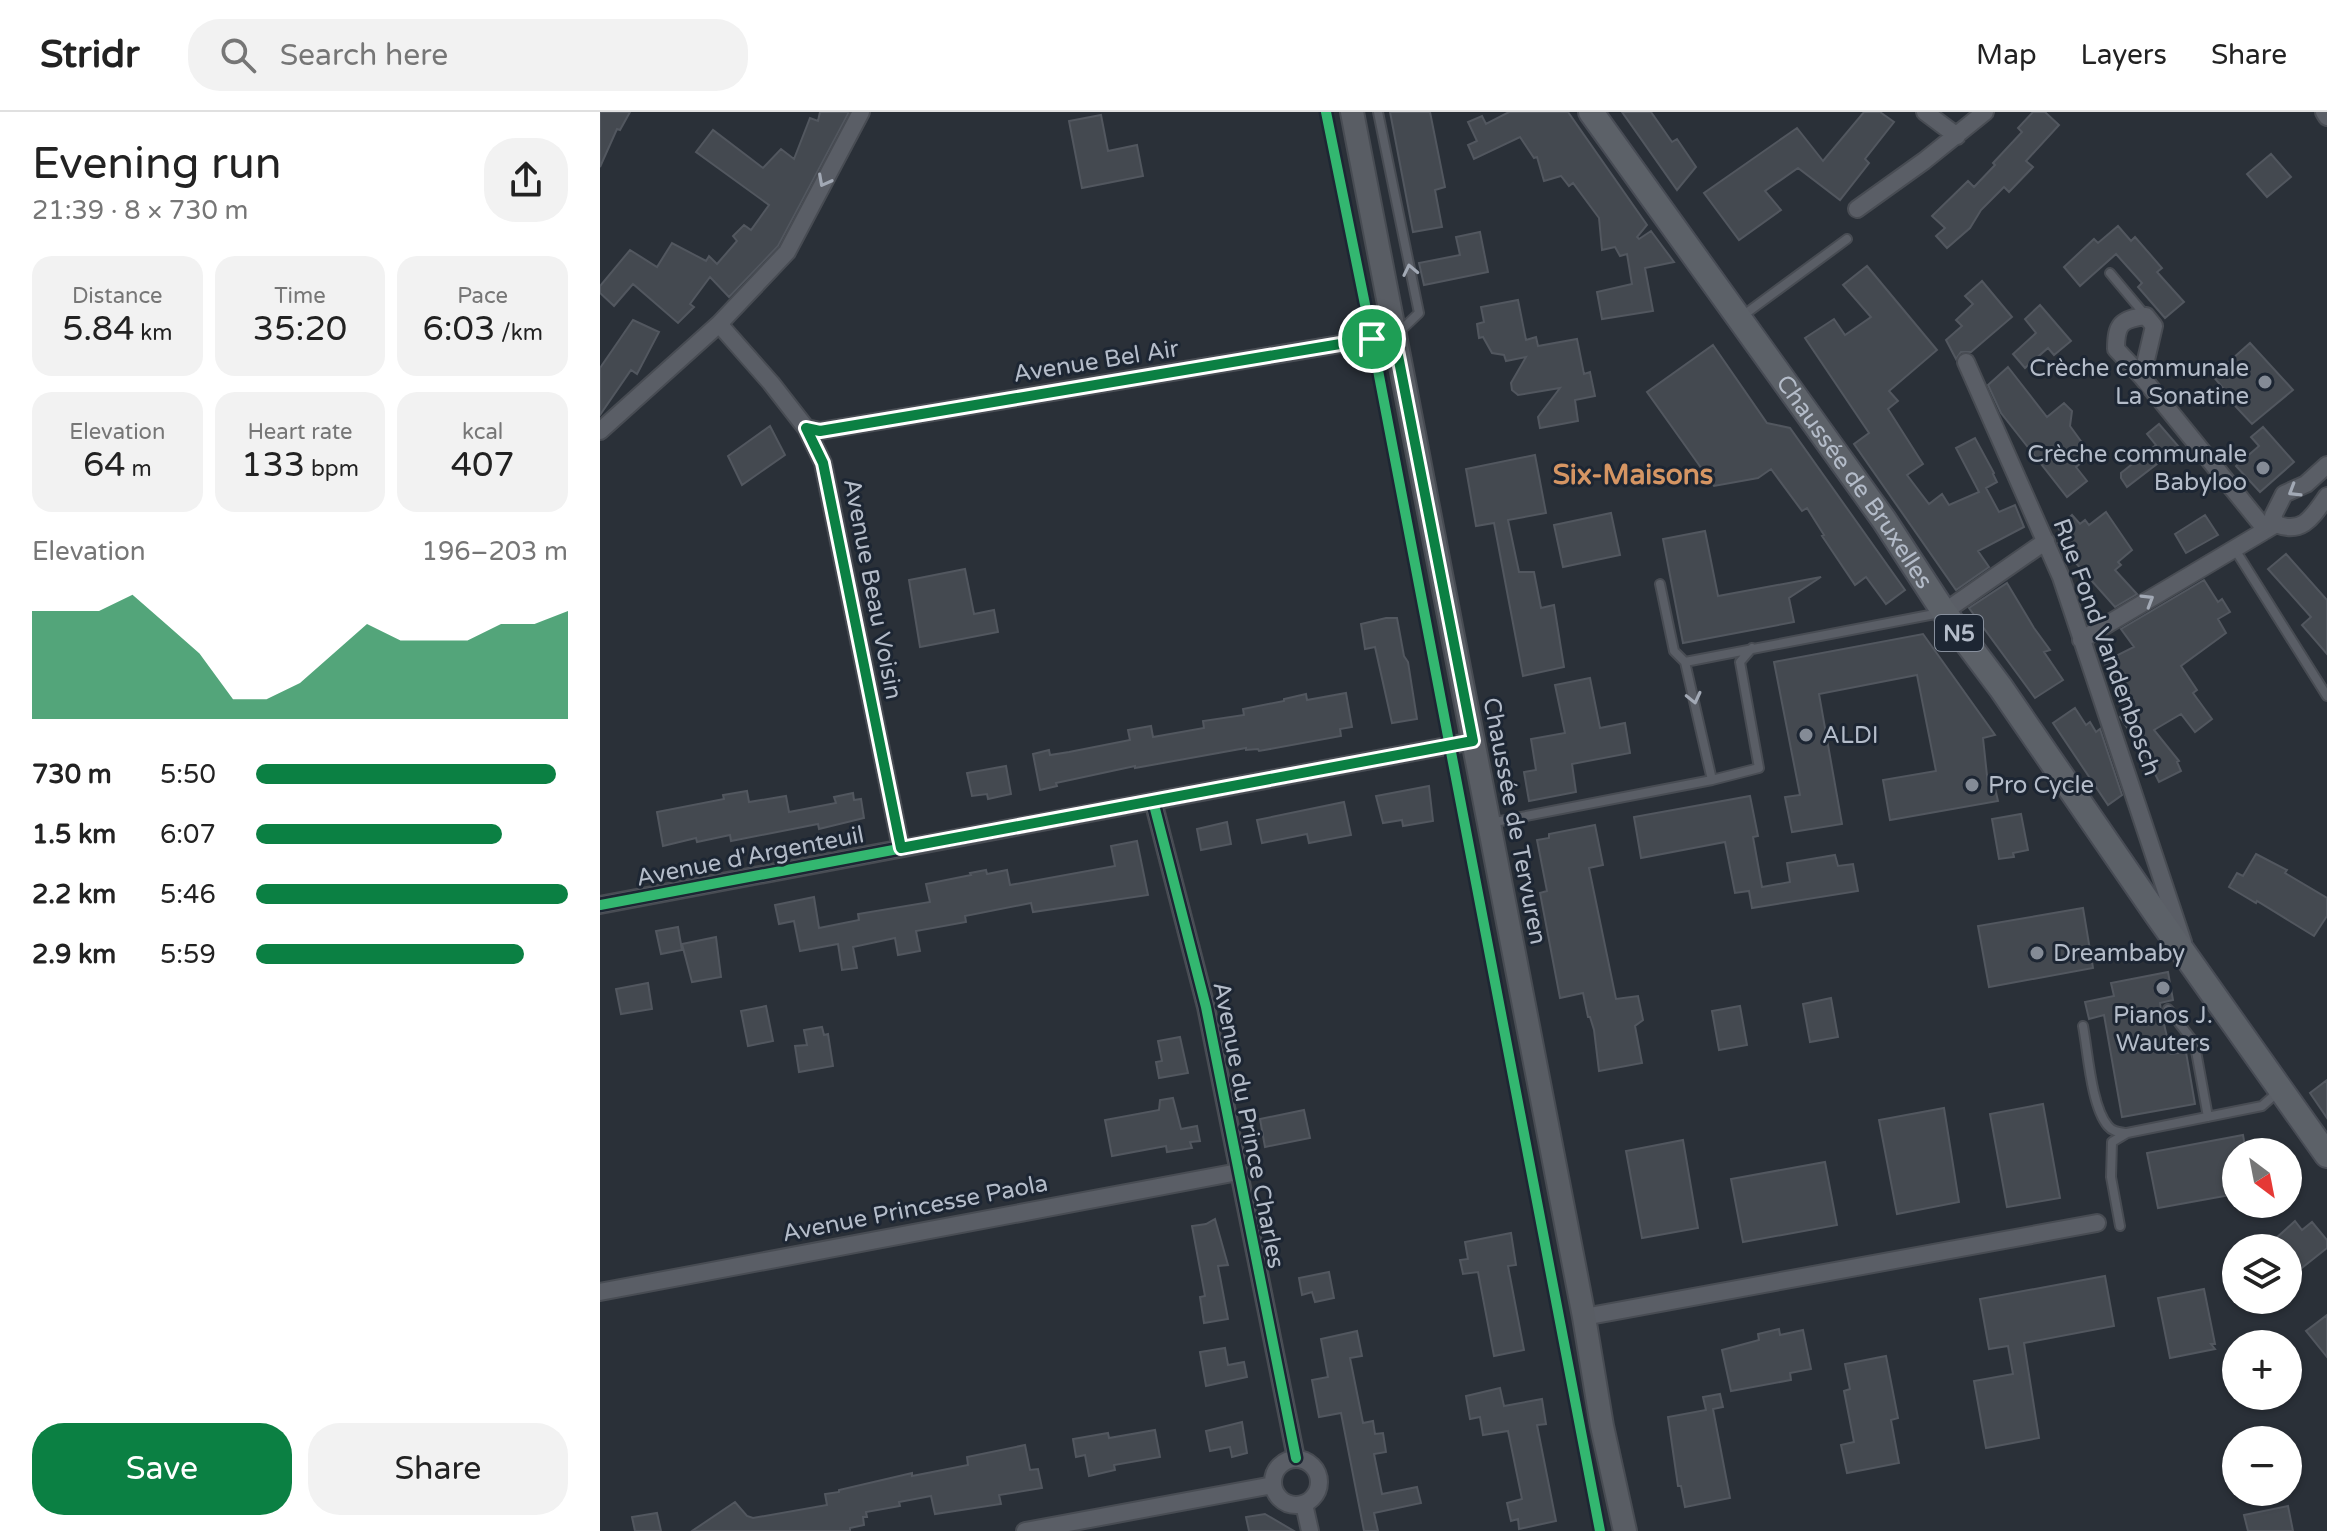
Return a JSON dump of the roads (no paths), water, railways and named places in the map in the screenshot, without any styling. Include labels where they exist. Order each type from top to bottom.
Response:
[{"type":"main road","name":"Chaussée de Tervuren","points":[[1352,112],[1584,1317],[1602,1426],[1625,1531]]},
{"type":"main road","name":"Chaussée de Bruxelles","points":[[1591,112],[1884,520],[1944,612],[2001,688],[2327,1155]]},
{"type":"street","points":[[600,431],[719,324],[787,252],[861,112]]},
{"type":"street","points":[[1925,112],[1957,136]]},
{"type":"street","points":[[1857,209],[1985,112]]},
{"type":"street","points":[[2324,112],[2327,117]]},
{"type":"street","points":[[2142,377],[2154,326],[2146,316],[2121,323],[2116,334],[2116,349],[2271,527]]},
{"type":"street","name":"Avenue Beau Voisin","points":[[719,324],[806,428],[823,463],[901,848]]},
{"type":"street","name":"Avenue Bel Air","points":[[806,428],[820,431],[1394,335]]},
{"type":"street","name":"Rue Fond Vandenbosch","points":[[1966,362],[2061,577],[2187,955]]},
{"type":"street","points":[[2271,527],[2284,494],[2306,484],[2327,465]]},
{"type":"street","points":[[2081,640],[2271,527],[2297,528],[2305,524],[2327,496]]},
{"type":"street","points":[[1944,612],[2046,541]]},
{"type":"street","name":"Avenue d'Argenteuil","points":[[600,905],[1473,741]]},
{"type":"street","name":"Avenue du Prince Charles","points":[[1153,801],[1206,1007],[1296,1458]]},
{"type":"street","name":"Avenue Princesse Paola","points":[[600,1292],[1238,1172]]},
{"type":"street","points":[[1584,1317],[2097,1223]]},
{"type":"street","points":[[1296,1458],[1310,1463],[1318,1475],[1317,1490],[1304,1504],[1286,1503],[1275,1493],[1273,1485],[1275,1470],[1296,1458]]},
{"type":"street","points":[[1025,1531],[1273,1485]]},
{"type":"street","points":[[1304,1504],[1310,1531]]},
{"type":"lane","points":[[1378,112],[1419,313],[1394,335]]},
{"type":"lane","points":[[1739,318],[1847,239]]},
{"type":"lane","points":[[2110,273],[2146,316]]},
{"type":"lane","points":[[2233,548],[2327,696]]},
{"type":"lane","points":[[1660,584],[1674,651],[1685,662],[1712,780]]},
{"type":"lane","points":[[1685,662],[1944,612]]},
{"type":"lane","points":[[1489,823],[1759,768],[1740,662],[1752,648]]},
{"type":"lane","points":[[2168,1009],[2193,1041],[2208,1117]]},
{"type":"lane","points":[[2083,1026],[2100,1110],[2108,1126],[2127,1133]]},
{"type":"lane","points":[[2120,1226],[2110,1158],[2112,1142],[2127,1133],[2262,1106],[2281,1090]]},
{"type":"place","name":"Crèche communale La Sonatine","points":[[2265,382]]},
{"type":"place","name":"Crèche communale Babyloo","points":[[2263,468]]},
{"type":"place","name":"ALDI","points":[[1806,735]]},
{"type":"place","name":"Pro Cycle","points":[[1972,785]]},
{"type":"place","name":"Dreambaby","points":[[2037,953]]},
{"type":"place","name":"Pianos J. Wauters","points":[[2163,988]]},
{"type":"district","name":"Six-Maisons","points":[[1633,474]]}]
